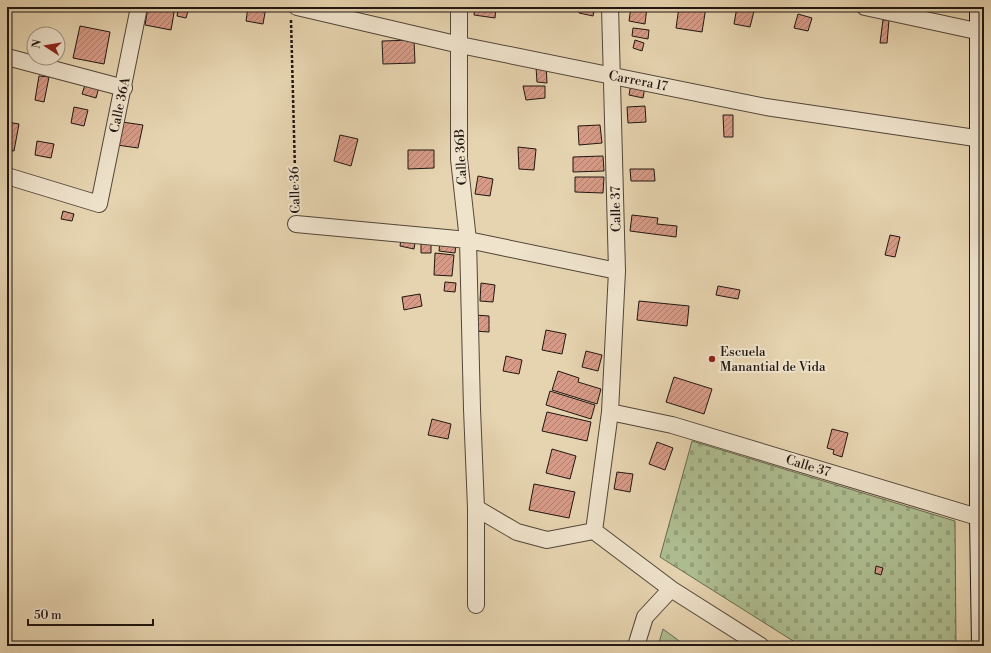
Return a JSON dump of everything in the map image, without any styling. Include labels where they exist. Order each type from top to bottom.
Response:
[{"type":"street","name":"Calle 36A","points":[[7,176],[99,204],[124,88],[139,7]]},
{"type":"street","name":"Calle 36B","points":[[459,7],[459,159],[468,240],[476,508],[476,605]]},
{"type":"street","name":"Calle 37","points":[[594,531],[610,412],[617,271],[610,7]]},
{"type":"street","points":[[865,7],[981,32]]},
{"type":"street","points":[[981,7],[981,518],[983,646]]},
{"type":"street","name":"Carrera 17","points":[[294,11],[766,107],[982,139]]},
{"type":"street","points":[[7,56],[124,88]]},
{"type":"street","name":"Calle 36","points":[[296,224],[468,240],[617,271]]},
{"type":"street","name":"Calle 37","points":[[610,412],[672,425],[981,518]]},
{"type":"street","points":[[476,508],[517,532],[548,540],[594,531],[671,589],[761,646]]},
{"type":"street","points":[[636,646],[645,618],[671,589]]},
{"type":"path","name":"Calle 36","points":[[294,11],[296,224]]},
{"type":"green space","points":[[692,441],[955,521],[956,646],[801,646],[660,557]]},
{"type":"green space","points":[[663,629],[686,646],[658,646]]},
{"type":"building","points":[[148,7],[175,7],[171,30],[145,25]]},
{"type":"building","points":[[248,7],[266,7],[263,24],[246,21]]},
{"type":"building","points":[[475,7],[496,7],[495,18],[474,15]]},
{"type":"building","points":[[581,7],[595,7],[593,16],[579,13]]},
{"type":"building","points":[[631,7],[647,7],[645,24],[629,21]]},
{"type":"building","points":[[679,7],[706,7],[702,32],[676,28]]},
{"type":"building","points":[[737,7],[754,11],[750,27],[734,24]]},
{"type":"building","points":[[178,9],[188,11],[186,18],[177,16]]},
{"type":"building","points":[[798,14],[812,18],[808,31],[794,28]]},
{"type":"building","points":[[883,20],[889,20],[887,43],[880,43]]},
{"type":"building","points":[[80,26],[110,32],[104,64],[73,58]]},
{"type":"building","points":[[633,28],[649,30],[648,39],[632,36]]},
{"type":"building","points":[[414,40],[415,63],[383,64],[382,41]]},
{"type":"building","points":[[635,40],[644,43],[642,51],[633,48]]},
{"type":"building","points":[[546,65],[547,83],[537,82],[536,67]]},
{"type":"building","points":[[39,76],[49,77],[44,102],[35,100]]},
{"type":"building","points":[[86,82],[99,87],[96,98],[82,94]]},
{"type":"building","points":[[631,84],[645,87],[643,98],[629,95]]},
{"type":"building","points":[[523,86],[545,86],[545,98],[526,100]]},
{"type":"building","points":[[645,106],[646,122],[628,123],[627,107]]},
{"type":"building","points":[[74,107],[88,110],[84,126],[71,123]]},
{"type":"building","points":[[723,115],[733,115],[733,137],[724,137]]},
{"type":"building","points":[[7,122],[19,124],[14,151],[7,150]]},
{"type":"building","points":[[122,122],[143,125],[138,148],[117,145]]},
{"type":"building","points":[[600,125],[602,143],[579,145],[578,126]]},
{"type":"building","points":[[340,135],[358,139],[351,166],[334,161]]},
{"type":"building","points":[[37,141],[54,144],[51,158],[35,155]]},
{"type":"building","points":[[518,147],[536,149],[534,170],[519,169]]},
{"type":"building","points":[[408,150],[434,150],[434,168],[408,169]]},
{"type":"building","points":[[603,156],[604,171],[573,172],[573,157]]},
{"type":"building","points":[[630,169],[654,169],[655,181],[631,181]]},
{"type":"building","points":[[478,176],[493,179],[490,196],[475,194]]},
{"type":"building","points":[[575,177],[604,177],[603,193],[575,192]]},
{"type":"building","points":[[63,211],[74,214],[72,221],[61,219]]},
{"type":"building","points":[[632,215],[658,218],[657,224],[677,226],[676,237],[630,231]]},
{"type":"building","points":[[402,234],[416,237],[414,249],[400,246]]},
{"type":"building","points":[[890,235],[900,237],[895,257],[885,255]]},
{"type":"building","points":[[421,241],[431,241],[431,253],[421,253]]},
{"type":"building","points":[[440,241],[456,243],[455,253],[439,251]]},
{"type":"building","points":[[435,253],[454,255],[452,276],[434,275]]},
{"type":"building","points":[[445,282],[456,283],[455,292],[444,291]]},
{"type":"building","points":[[481,283],[495,285],[493,302],[480,301]]},
{"type":"building","points":[[718,286],[740,290],[738,299],[716,295]]},
{"type":"building","points":[[420,294],[422,306],[404,310],[402,297]]},
{"type":"building","points":[[639,301],[689,306],[687,326],[637,320]]},
{"type":"building","points":[[475,315],[489,316],[489,332],[474,331]]},
{"type":"building","points":[[546,330],[566,334],[562,354],[542,350]]},
{"type":"building","points":[[586,351],[602,355],[598,371],[582,367]]},
{"type":"building","points":[[506,356],[522,360],[519,374],[503,371]]},
{"type":"building","points":[[558,371],[579,378],[578,382],[601,389],[597,404],[552,390]]},
{"type":"building","points":[[674,377],[712,389],[704,414],[666,402]]},
{"type":"building","points":[[550,391],[595,405],[591,419],[546,405]]},
{"type":"building","points":[[547,412],[591,422],[587,441],[542,431]]},
{"type":"building","points":[[432,419],[451,424],[448,439],[428,435]]},
{"type":"building","points":[[832,429],[848,433],[842,457],[833,454],[834,450],[827,448]]},
{"type":"building","points":[[657,442],[673,448],[665,470],[649,464]]},
{"type":"building","points":[[552,449],[576,456],[570,479],[546,473]]},
{"type":"building","points":[[617,472],[633,474],[630,492],[614,489]]},
{"type":"building","points":[[534,484],[575,492],[569,518],[529,510]]},
{"type":"building","points":[[876,566],[883,568],[881,575],[875,573]]},
{"type":"place","name":"Escuela Manantial de Vida","points":[[712,359]]}]
